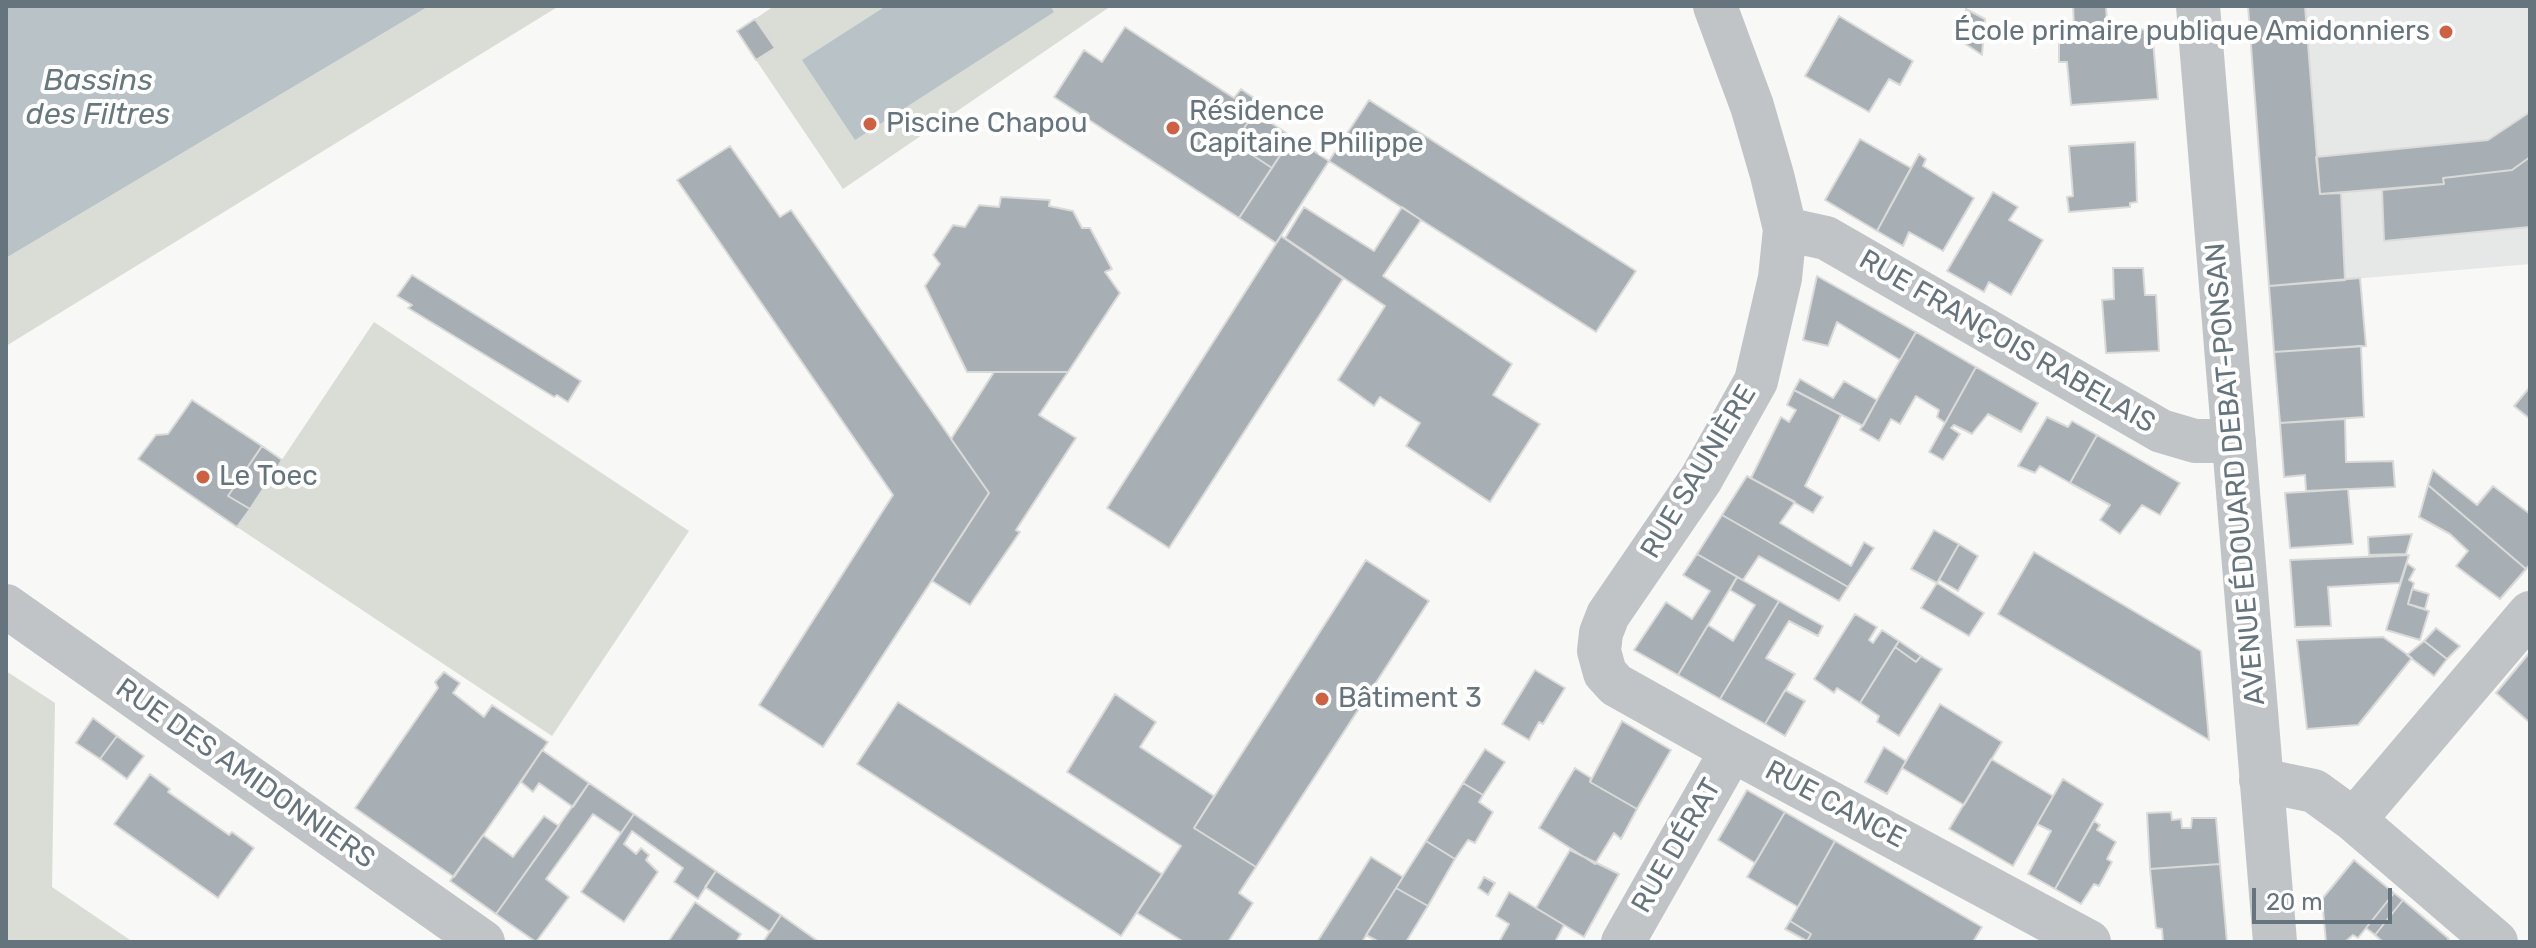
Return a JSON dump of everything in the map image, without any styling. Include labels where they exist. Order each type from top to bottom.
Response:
[{"type":"street","name":"RUE SAUNIÈRE","points":[[1599,651],[1601,633],[1608,615],[1701,479],[1756,381],[1780,278],[1785,229],[1752,106],[1715,6]]},
{"type":"street","name":"AVENUE ÉDOUARD DEBAT-PONSAN","points":[[2198,6],[2275,942]]},
{"type":"street","name":"RUE FRANÇOIS RABELAIS","points":[[1785,229],[1826,238],[2161,431],[2195,441],[2234,441]]},
{"type":"street","name":"RUE DES AMIDONNIERS","points":[[6,606],[483,942]]},
{"type":"street","points":[[2354,820],[2530,613]]},
{"type":"street","name":"RUE CANCE","points":[[1599,651],[1605,673],[1616,685],[2089,942]]},
{"type":"street","name":"RUE DÉRAT","points":[[1623,942],[1732,750]]},
{"type":"street","points":[[2261,780],[2314,791],[2354,820],[2496,942]]},
{"type":"shaded area","points":[[429,6],[559,6],[6,346],[6,258]]},
{"type":"shaded area","name":"Piscine Chapou","points":[[774,6],[1111,6],[843,189],[756,60],[774,48],[755,19]]},
{"type":"shaded area","name":"École primaire publique Amidonniers","points":[[2248,6],[2530,6],[2530,264],[2269,286]]},
{"type":"shaded area","points":[[374,322],[689,531],[552,736],[237,527]]},
{"type":"shaded area","points":[[6,671],[55,703],[52,887],[133,942],[6,942]]},
{"type":"water","name":"Bassins des Filtres","points":[[6,6],[429,6],[6,258]]},
{"type":"water","points":[[886,6],[1050,6],[1054,12],[855,140],[802,60]]},
{"type":"building","points":[[2073,6],[2106,6],[2107,23],[2074,26]]},
{"type":"building","points":[[2248,6],[2305,6],[2320,194],[2341,193],[2345,280],[2269,286]]},
{"type":"building","points":[[1966,9],[1985,19],[1982,55],[1964,43]]},
{"type":"building","points":[[1839,16],[1913,61],[1900,85],[1889,79],[1869,112],[1805,76]]},
{"type":"building","points":[[755,19],[775,48],[756,60],[737,31]]},
{"type":"building","name":"Résidence Capitaine Philippe","points":[[1125,27],[1234,98],[1241,89],[1261,103],[1234,143],[1272,168],[1239,218],[1054,97],[1084,50],[1102,62]]},
{"type":"building","points":[[2152,29],[2158,99],[2071,105],[2067,62],[2059,62],[2059,39],[2075,38],[2076,33]]},
{"type":"building","points":[[1369,100],[1636,271],[1596,332],[1329,161]]},
{"type":"building","points":[[1255,112],[1292,137],[1272,168],[1234,143]]},
{"type":"building","points":[[2530,112],[2530,157],[2512,170],[2443,178],[2444,184],[2320,194],[2316,157],[2488,140]]},
{"type":"building","points":[[1292,137],[1329,161],[1276,243],[1239,218]]},
{"type":"building","points":[[1860,139],[1911,168],[1877,231],[1825,200]]},
{"type":"building","points":[[2135,142],[2137,202],[2130,203],[2130,207],[2069,212],[2067,197],[2073,196],[2069,146]]},
{"type":"building","points":[[730,146],[780,217],[791,210],[989,493],[823,747],[759,705],[893,495],[677,180]]},
{"type":"building","points":[[1919,154],[1926,159],[1923,166],[1974,198],[1943,251],[1909,232],[1903,246],[1877,231]]},
{"type":"building","points":[[2530,157],[2530,227],[2384,241],[2382,190],[2444,184],[2443,178],[2512,170]]},
{"type":"building","points":[[1993,192],[2018,207],[2009,220],[2043,240],[2011,295],[1989,282],[1984,292],[1947,271]]},
{"type":"building","points":[[1001,197],[1050,200],[1049,206],[1073,211],[1082,228],[1090,228],[1112,269],[1105,272],[1120,293],[1068,372],[967,372],[925,286],[940,264],[933,255],[953,225],[965,227],[979,205],[999,207]]},
{"type":"building","points":[[1304,207],[1374,251],[1402,207],[1421,220],[1383,276],[1512,364],[1493,395],[1540,424],[1490,502],[1406,446],[1420,423],[1380,397],[1374,406],[1338,380],[1385,306],[1285,238]]},
{"type":"building","points":[[1281,236],[1343,279],[1169,548],[1107,508]]},
{"type":"building","points":[[2113,268],[2143,268],[2145,295],[2156,295],[2159,351],[2106,353],[2102,300],[2114,299]]},
{"type":"building","points":[[412,275],[581,381],[568,402],[557,395],[554,397],[408,308],[412,305],[397,296]]},
{"type":"building","points":[[1817,276],[1916,332],[1900,360],[1837,322],[1828,346],[1803,340]]},
{"type":"building","points":[[2360,278],[2366,346],[2274,352],[2269,286]]},
{"type":"building","points":[[1916,332],[1976,367],[1945,423],[1937,417],[1939,410],[1916,396],[1900,424],[1891,419],[1879,441],[1860,430]]},
{"type":"building","points":[[2361,346],[2364,417],[2280,423],[2274,352]]},
{"type":"building","points":[[1976,367],[2038,403],[2021,432],[1988,414],[1972,434],[1954,425],[1951,428],[1960,434],[1943,460],[1929,452]]},
{"type":"building","points":[[994,372],[1068,372],[1039,415],[1076,438],[1016,530],[1020,532],[970,605],[932,581],[989,493],[951,439]]},
{"type":"building","points":[[1800,379],[1833,398],[1844,381],[1877,400],[1863,426],[1794,390]]},
{"type":"building","points":[[2530,387],[2530,419],[2514,406]]},
{"type":"building","points":[[1794,390],[1841,415],[1805,486],[1823,497],[1813,513],[1751,478],[1781,417],[1789,422],[1796,410],[1787,405]]},
{"type":"building","name":"Le Toec","points":[[192,400],[262,446],[228,496],[250,509],[237,527],[138,459],[156,435],[168,434]]},
{"type":"building","points":[[2047,417],[2068,427],[2072,421],[2097,435],[2070,483],[2040,466],[2035,473],[2018,466]]},
{"type":"building","points":[[2345,419],[2346,462],[2393,461],[2395,487],[2306,491],[2305,475],[2284,477],[2280,423]]},
{"type":"building","points":[[2097,435],[2180,483],[2160,515],[2142,505],[2120,534],[2100,520],[2110,505],[2070,483]]},
{"type":"building","points":[[262,446],[282,460],[250,509],[228,496]]},
{"type":"building","points":[[2433,470],[2477,505],[2493,486],[2530,514],[2530,564],[2526,569],[2428,485]]},
{"type":"building","points":[[1747,476],[1795,502],[1780,523],[1851,566],[1864,542],[1874,548],[1848,587],[1722,515]]},
{"type":"building","points":[[2428,485],[2526,569],[2500,599],[2456,566],[2468,551],[2450,534],[2419,517]]},
{"type":"building","points":[[2348,489],[2353,544],[2290,548],[2285,493]]},
{"type":"building","points":[[1722,515],[1848,587],[1839,601],[1759,556],[1743,580],[1697,554]]},
{"type":"building","points":[[1934,530],[1959,544],[1937,583],[1911,569]]},
{"type":"building","points":[[2412,534],[2406,554],[2369,555],[2368,537]]},
{"type":"building","points":[[1959,544],[1978,556],[1958,591],[1939,580]]},
{"type":"building","points":[[2034,552],[2201,651],[2209,740],[1998,614]]},
{"type":"building","points":[[1697,554],[1737,577],[1678,675],[1634,650],[1666,602],[1692,619],[1710,591],[1683,575]]},
{"type":"building","points":[[2409,555],[2400,583],[2328,587],[2331,626],[2295,627],[2290,560]]},
{"type":"building","name":"Bâtiment 3","points":[[1366,560],[1429,601],[1256,867],[1194,828]]},
{"type":"building","points":[[2407,563],[2415,569],[2409,580],[2414,583],[2408,604],[2429,611],[2420,640],[2386,630]]},
{"type":"building","points":[[1737,577],[1779,601],[1720,699],[1678,675],[1708,625],[1733,641],[1755,605],[1730,590]]},
{"type":"building","points":[[1937,583],[1984,613],[1969,636],[1921,608]]},
{"type":"building","points":[[2412,589],[2429,594],[2425,609],[2408,604]]},
{"type":"building","points":[[1779,601],[1823,626],[1818,636],[1789,621],[1766,658],[1795,674],[1765,724],[1720,699]]},
{"type":"building","points":[[1855,614],[1877,627],[1869,640],[1873,643],[1882,630],[1899,641],[1860,703],[1837,688],[1834,693],[1814,679]]},
{"type":"building","points":[[2436,628],[2460,646],[2447,659],[2424,641]]},
{"type":"building","points":[[2383,637],[2412,658],[2358,725],[2307,729],[2297,640]]},
{"type":"building","points":[[1899,641],[1921,656],[1916,662],[1895,647]]},
{"type":"building","points":[[2424,641],[2447,659],[2434,676],[2407,655]]},
{"type":"building","points":[[1895,647],[1916,662],[1921,656],[1942,669],[1899,736],[1877,722],[1879,716],[1860,703]]},
{"type":"building","points":[[2530,652],[2530,720],[2529,722],[2496,693]]},
{"type":"building","points":[[1535,670],[1565,688],[1543,724],[1539,722],[1529,740],[1502,724]]},
{"type":"building","points":[[444,672],[460,683],[453,693],[484,717],[492,705],[548,742],[454,877],[355,808],[438,688],[435,682]]},
{"type":"building","points":[[1785,690],[1805,701],[1785,736],[1765,724]]},
{"type":"building","points":[[1115,694],[1156,722],[1140,747],[1214,796],[1194,828],[1256,867],[1239,893],[1253,903],[1228,942],[1184,942],[1137,913],[1181,846],[1067,772]]},
{"type":"building","points":[[898,702],[1162,874],[1121,936],[857,764]]},
{"type":"building","points":[[1940,704],[2002,742],[1964,805],[1902,768]]},
{"type":"building","points":[[93,718],[117,736],[100,759],[76,743]]},
{"type":"building","points":[[1622,721],[1671,750],[1637,809],[1590,782]]},
{"type":"building","points":[[117,736],[144,756],[127,779],[100,759]]},
{"type":"building","points":[[1884,747],[1906,761],[1887,794],[1865,782]]},
{"type":"building","points":[[1485,749],[1505,762],[1483,795],[1463,783]]},
{"type":"building","points":[[542,750],[589,783],[573,807],[539,783],[533,792],[521,782]]},
{"type":"building","points":[[1991,759],[2053,796],[2013,866],[1949,829]]},
{"type":"building","points":[[1575,768],[1591,778],[1590,782],[1637,809],[1621,839],[1614,833],[1595,864],[1539,828]]},
{"type":"building","points":[[150,774],[170,789],[168,792],[229,835],[232,832],[254,848],[218,898],[114,824]]},
{"type":"building","points":[[2063,779],[2103,804],[2055,889],[2028,874],[2051,831],[2037,824]]},
{"type":"building","points":[[589,783],[634,814],[621,833],[593,814],[546,879],[569,897],[536,942],[496,914]]},
{"type":"building","points":[[1463,783],[1483,795],[1479,802],[1493,812],[1475,843],[1468,840],[1455,859],[1426,841]]},
{"type":"building","points":[[1747,790],[1785,812],[1755,863],[1718,840]]},
{"type":"building","points":[[1785,812],[1835,841],[1798,907],[1747,877]]},
{"type":"building","points":[[2171,812],[2172,820],[2181,819],[2182,828],[2191,828],[2192,818],[2216,818],[2220,864],[2150,869],[2147,813]]},
{"type":"building","points":[[634,814],[716,871],[698,899],[674,882],[683,868],[632,831],[624,844],[636,854],[641,848],[649,855],[646,860],[658,872],[624,922],[581,892]]},
{"type":"building","points":[[544,816],[559,826],[496,914],[450,881],[483,835],[513,857]]},
{"type":"building","points":[[2094,821],[2100,825],[2097,830],[2116,842],[2107,859],[2112,862],[2099,886],[2094,884],[2081,904],[2055,889]]},
{"type":"building","points":[[1426,841],[1455,859],[1428,906],[1396,888]]},
{"type":"building","points":[[1835,841],[1982,927],[1973,942],[1807,941],[1811,934],[1790,921]]},
{"type":"building","points":[[1570,850],[1619,874],[1584,937],[1536,908]]},
{"type":"building","points":[[1371,857],[1403,877],[1362,942],[1317,942]]},
{"type":"building","points":[[2354,860],[2394,893],[2358,938],[2353,935],[2345,942],[2326,942],[2322,899]]},
{"type":"building","points":[[2220,864],[2227,942],[2163,942],[2162,929],[2156,928],[2150,869]]},
{"type":"building","points":[[716,871],[781,915],[770,932],[705,887]]},
{"type":"building","points":[[1484,877],[1495,883],[1488,895],[1478,888]]},
{"type":"building","points":[[1396,888],[1428,906],[1406,942],[1379,942],[1366,935]]},
{"type":"building","points":[[1509,892],[1564,925],[1555,942],[1499,942],[1509,924],[1496,916]]},
{"type":"building","points":[[2394,893],[2403,900],[2375,935],[2366,928]]},
{"type":"building","points":[[2403,900],[2449,939],[2446,942],[2383,942],[2375,935]]},
{"type":"building","points":[[695,902],[741,934],[736,942],[668,942]]},
{"type":"building","points":[[781,915],[819,942],[763,942]]},
{"type":"building","points":[[1790,921],[1811,934],[1807,941],[1785,929]]},
{"type":"place","name":"École primaire publique Amidonniers","points":[[2446,32]]},
{"type":"place","name":"Piscine Chapou","points":[[870,124]]},
{"type":"place","name":"Résidence Capitaine Philippe","points":[[1173,128]]},
{"type":"place","name":"Le Toec","points":[[203,477]]},
{"type":"place","name":"Bâtiment 3","points":[[1322,699]]}]
